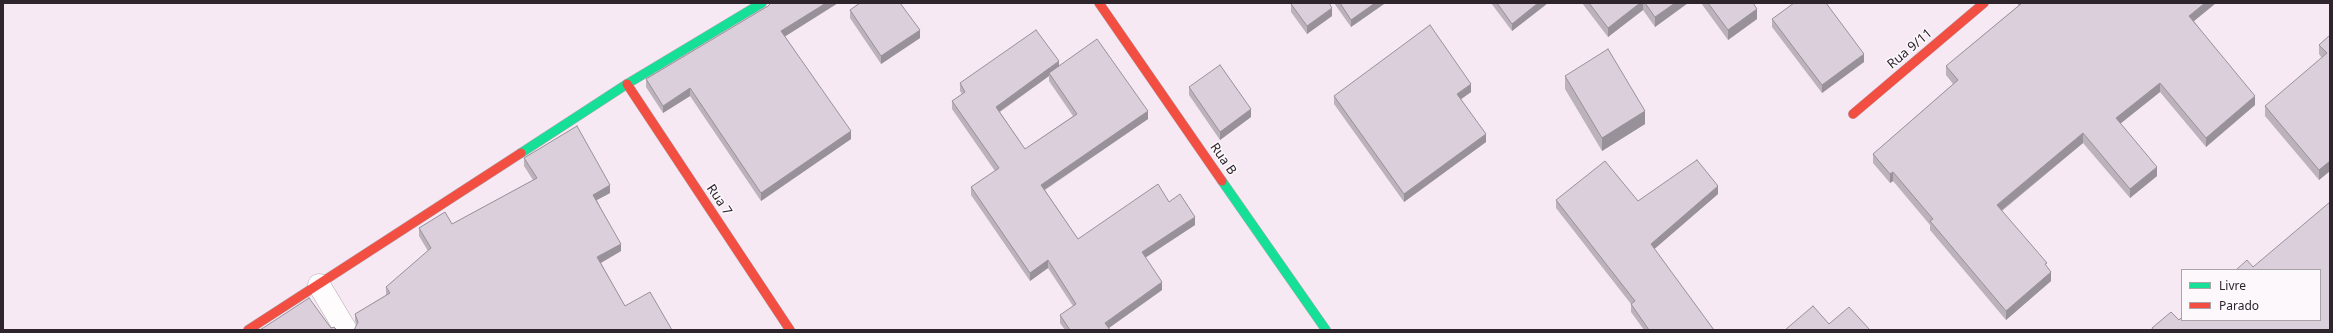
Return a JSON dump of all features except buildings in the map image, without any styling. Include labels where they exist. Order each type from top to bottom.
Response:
[{"type":"street","points":[[248,330],[626,84],[762,3]]},
{"type":"street","name":"Rua B","points":[[1100,3],[1326,330]]},
{"type":"street","name":"Rua 9/11","points":[[1853,114],[1984,3]]},
{"type":"street","name":"Rua 7","points":[[626,84],[790,330]]},
{"type":"street","points":[[319,285],[346,330]]},
{"type":"traffic: fast","points":[[521,153],[627,84],[762,3]]},
{"type":"traffic: fast","points":[[1222,181],[1326,330]]},
{"type":"traffic: jam","points":[[1099,3],[1222,181]]},
{"type":"traffic: jam","points":[[1853,114],[1984,3]]},
{"type":"traffic: jam","points":[[627,84],[790,330]]},
{"type":"traffic: jam","points":[[248,330],[521,153]]}]
